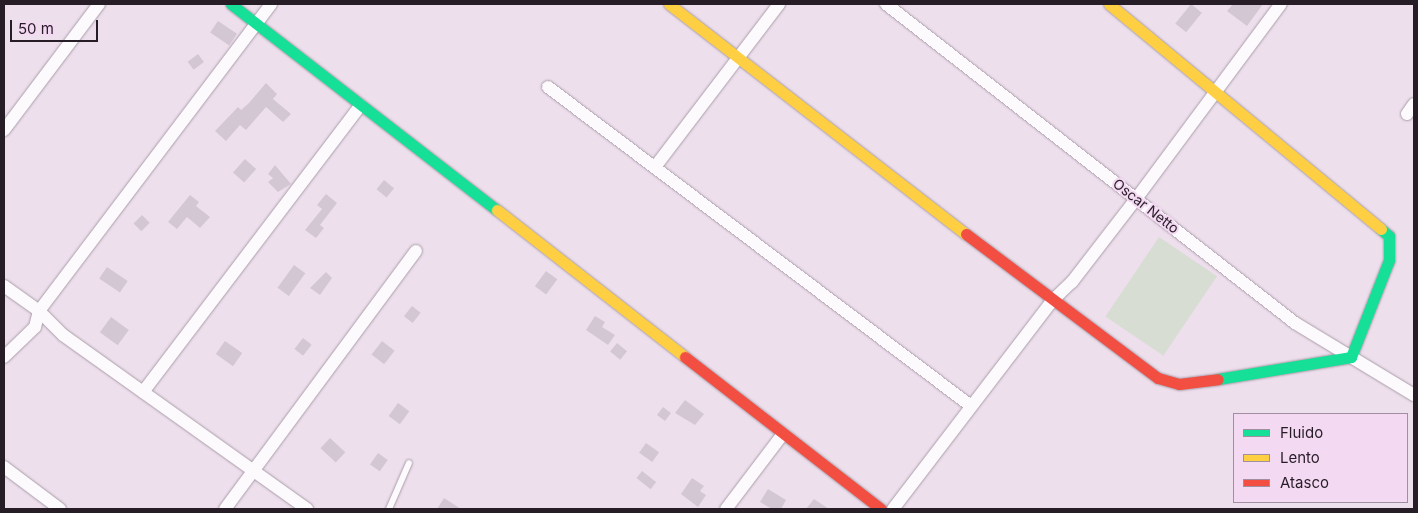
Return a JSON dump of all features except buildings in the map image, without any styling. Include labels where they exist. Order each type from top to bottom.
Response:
[{"type":"street","points":[[4,130],[99,4]]},
{"type":"street","points":[[231,4],[881,509]]},
{"type":"street","points":[[4,357],[35,327],[39,311],[270,4]]},
{"type":"street","points":[[669,4],[1052,301],[1151,374],[1179,384],[1352,357],[1389,260],[1389,236],[1216,93],[1117,6]]},
{"type":"street","points":[[655,167],[779,4]]},
{"type":"street","name":"Oscar Netto","points":[[886,4],[1295,323],[1414,395]]},
{"type":"street","points":[[893,509],[1052,301],[1072,282],[1136,199],[1281,4]]},
{"type":"street","points":[[548,87],[971,406]]},
{"type":"street","points":[[143,392],[361,105]]},
{"type":"street","points":[[225,509],[416,250]]},
{"type":"street","points":[[4,286],[39,311],[63,335],[307,509]]},
{"type":"street","points":[[726,509],[784,434]]},
{"type":"street","points":[[4,467],[60,509]]},
{"type":"lane","points":[[389,509],[409,463]]},
{"type":"shaded area","points":[[1159,237],[1217,276],[1163,356],[1105,317]]},
{"type":"traffic: fast","points":[[231,4],[497,210]]},
{"type":"traffic: fast","points":[[1218,379],[1351,357],[1389,260],[1389,236],[1381,229]]},
{"type":"traffic: slow","points":[[669,4],[966,234]]},
{"type":"traffic: slow","points":[[1109,4],[1381,229]]},
{"type":"traffic: slow","points":[[497,210],[685,357]]},
{"type":"traffic: jam","points":[[966,234],[1158,378],[1179,384],[1218,379]]},
{"type":"traffic: jam","points":[[685,357],[881,509]]}]
